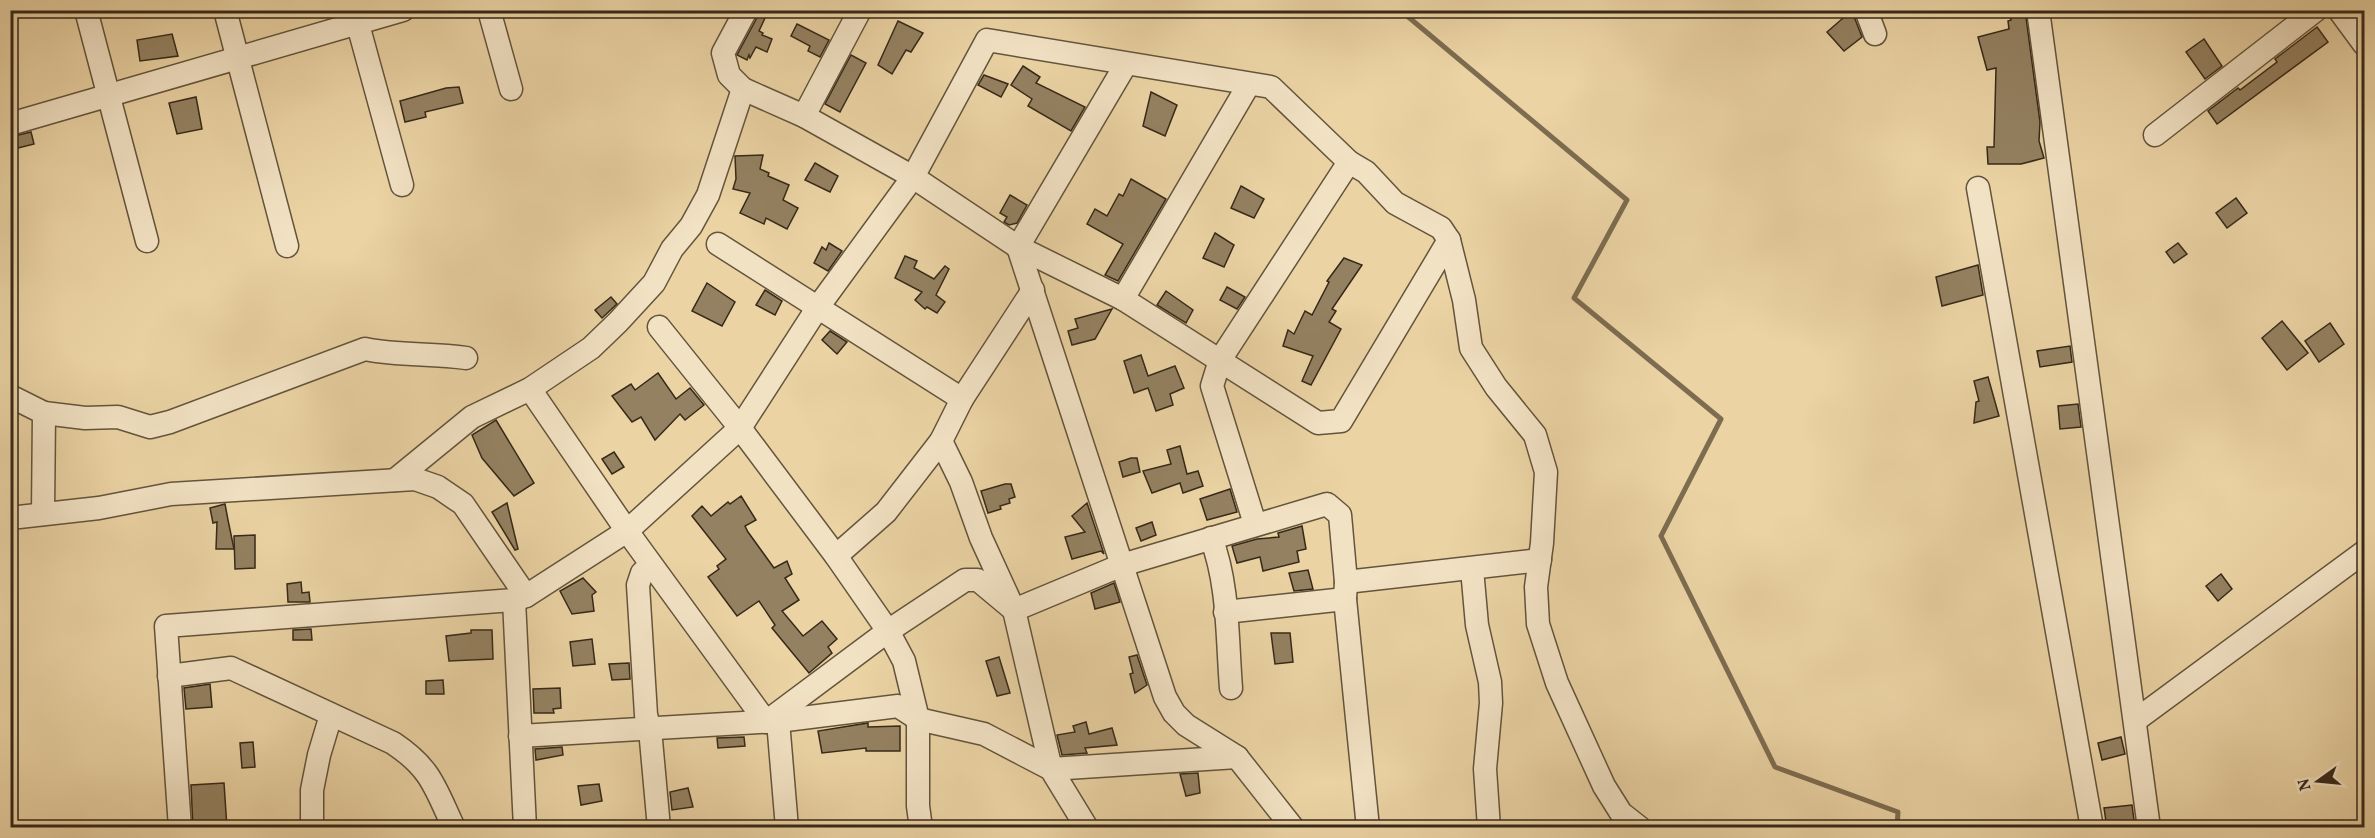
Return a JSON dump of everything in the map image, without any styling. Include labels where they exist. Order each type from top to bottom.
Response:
[{"type":"street","points":[[86,10],[147,241]]},
{"type":"street","points":[[225,10],[286,246]]},
{"type":"street","points":[[10,124],[237,58],[356,17],[403,10]]},
{"type":"street","points":[[489,10],[511,89]]},
{"type":"street","points":[[746,10],[723,53],[729,75],[743,89],[804,116],[913,177],[1018,247],[1123,299],[1318,423],[1332,424],[1341,421],[1449,240]]},
{"type":"street","points":[[804,116],[860,10]]},
{"type":"street","points":[[1866,10],[1875,34]]},
{"type":"street","points":[[2038,10],[2149,828]]},
{"type":"street","points":[[2155,135],[2316,10]]},
{"type":"street","points":[[2339,10],[2364,44]]},
{"type":"street","points":[[356,17],[402,185]]},
{"type":"street","points":[[180,828],[166,626],[520,598],[627,531],[740,428],[818,307],[913,177],[987,40],[1270,87],[1349,162],[1366,172],[1395,203],[1441,228],[1449,240],[1464,300],[1471,348],[1497,387],[1535,435],[1546,472],[1536,587],[1538,624],[1557,682],[1604,786],[1616,820],[1640,828]]},
{"type":"street","points":[[1126,64],[1018,247],[1165,698],[1174,713],[1186,725],[1237,757],[1293,828]]},
{"type":"street","points":[[1123,299],[1249,84]]},
{"type":"street","points":[[395,480],[472,417],[530,389],[591,348],[654,283],[672,249],[691,226],[708,195],[743,89]]},
{"type":"street","points":[[1255,524],[1212,386],[1220,360],[1349,162]]},
{"type":"street","points":[[1978,188],[2092,828]]},
{"type":"street","points":[[718,244],[962,399]]},
{"type":"street","points":[[836,556],[886,512],[941,441],[962,399],[1033,290]]},
{"type":"street","points":[[660,327],[740,428],[836,556],[888,631],[904,662],[918,719],[918,806],[921,828]]},
{"type":"street","points":[[10,396],[44,413],[85,418],[118,417],[150,427],[170,422],[365,349],[392,354],[444,354],[466,358]]},
{"type":"street","points":[[530,389],[651,565],[782,716],[787,828]]},
{"type":"street","points":[[43,514],[44,413]]},
{"type":"street","points":[[941,441],[961,482],[981,538],[1014,610],[1051,768],[1087,828]]},
{"type":"street","points":[[10,518],[99,508],[171,495],[415,478],[438,487],[462,504],[520,598],[520,736],[525,828]]},
{"type":"street","points":[[1014,610],[1122,565],[1327,504],[1340,515],[1368,828]]},
{"type":"street","points":[[1211,538],[1219,557],[1226,612],[1231,688]]},
{"type":"street","points":[[2136,720],[2364,552]]},
{"type":"street","points":[[1226,612],[1472,568],[1540,560]]},
{"type":"street","points":[[651,565],[642,573],[638,585],[646,714],[650,729],[659,828]]},
{"type":"street","points":[[1472,568],[1477,625],[1490,682],[1491,703],[1485,769],[1489,828]]},
{"type":"street","points":[[782,716],[888,631],[964,580],[978,580],[1014,610]]},
{"type":"street","points":[[170,676],[231,668],[393,743],[415,758],[429,774],[454,828]]},
{"type":"street","points":[[520,736],[650,729],[898,706],[918,719],[984,734],[1051,768],[1237,757]]},
{"type":"street","points":[[312,828],[312,790],[319,755],[331,715]]},
{"type":"building","points":[[2025,10],[2040,122],[2039,141],[2044,158],[2021,164],[1988,164],[1987,147],[1994,147],[1996,68],[1987,70],[1978,37],[2009,29],[2010,14]]},
{"type":"building","points":[[1850,12],[1862,37],[1844,51],[1827,32]]},
{"type":"building","points":[[759,14],[765,18],[759,31],[763,33],[762,35],[772,39],[767,52],[756,47],[747,60],[737,55]]},
{"type":"building","points":[[898,21],[923,33],[911,52],[906,50],[892,74],[878,65]]},
{"type":"building","points":[[797,24],[829,40],[820,57],[808,51],[810,46],[791,36]]},
{"type":"building","points":[[2317,27],[2328,42],[2217,124],[2208,111],[2277,62],[2275,59]]},
{"type":"building","points":[[172,34],[178,56],[140,61],[137,40]]},
{"type":"building","points":[[2204,39],[2222,66],[2205,79],[2186,52]]},
{"type":"building","points":[[851,55],[866,63],[840,112],[825,104]]},
{"type":"building","points":[[1023,66],[1040,77],[1036,83],[1085,107],[1071,131],[1028,106],[1032,99],[1011,85]]},
{"type":"building","points":[[984,75],[1008,84],[1001,97],[978,85]]},
{"type":"building","points":[[459,87],[463,103],[425,112],[426,117],[405,122],[400,101],[446,88]]},
{"type":"building","points":[[1151,92],[1177,105],[1165,136],[1143,126]]},
{"type":"building","points":[[196,97],[202,129],[177,134],[169,103]]},
{"type":"building","points":[[31,132],[34,144],[10,150],[10,137]]},
{"type":"building","points":[[763,155],[760,169],[769,173],[768,176],[789,185],[783,200],[798,208],[787,229],[766,218],[764,224],[740,213],[750,193],[733,189],[736,179],[735,156]]},
{"type":"building","points":[[815,163],[838,176],[830,192],[805,180]]},
{"type":"building","points":[[1131,179],[1166,199],[1118,281],[1105,275],[1123,244],[1087,224],[1095,209],[1107,216],[1119,194],[1123,196]]},
{"type":"building","points":[[1241,186],[1264,199],[1254,218],[1231,208]]},
{"type":"building","points":[[1010,195],[1027,205],[1017,223],[1009,225],[1004,222],[1007,217],[1000,213]]},
{"type":"building","points":[[2236,198],[2247,213],[2227,228],[2216,213]]},
{"type":"building","points":[[1215,233],[1234,245],[1224,267],[1203,258]]},
{"type":"building","points":[[829,243],[842,251],[828,271],[814,263],[822,247],[826,250]]},
{"type":"building","points":[[2178,243],[2187,254],[2174,263],[2166,252]]},
{"type":"building","points":[[905,256],[917,261],[914,268],[934,279],[945,266],[949,269],[936,295],[945,302],[937,313],[927,307],[925,309],[915,300],[922,292],[895,278]]},
{"type":"building","points":[[1344,258],[1362,265],[1332,309],[1336,311],[1329,322],[1341,329],[1311,385],[1302,381],[1313,356],[1283,346],[1288,330],[1294,334],[1305,311],[1312,315],[1329,282],[1327,281]]},
{"type":"building","points":[[1978,265],[1983,295],[1942,306],[1936,277]]},
{"type":"building","points":[[707,283],[735,302],[722,326],[692,311]]},
{"type":"building","points":[[1227,287],[1245,297],[1237,309],[1220,300]]},
{"type":"building","points":[[765,290],[782,301],[775,315],[756,305]]},
{"type":"building","points":[[1166,291],[1193,310],[1186,323],[1157,305]]},
{"type":"building","points":[[611,297],[617,304],[602,318],[595,310]]},
{"type":"building","points":[[1112,309],[1095,339],[1072,345],[1068,331],[1078,328],[1075,319]]},
{"type":"building","points":[[2282,321],[2308,353],[2287,370],[2262,338]]},
{"type":"building","points":[[2330,323],[2344,344],[2319,362],[2305,341]]},
{"type":"building","points":[[830,331],[847,342],[837,354],[822,340]]},
{"type":"building","points":[[2070,346],[2072,362],[2040,367],[2037,351]]},
{"type":"building","points":[[1141,355],[1148,376],[1175,366],[1184,388],[1170,394],[1173,405],[1156,411],[1148,388],[1134,393],[1124,361]]},
{"type":"building","points":[[658,373],[676,399],[690,388],[704,405],[685,420],[680,414],[655,440],[641,417],[632,422],[612,396],[631,384],[635,390]]},
{"type":"building","points":[[1988,377],[1999,416],[1974,423],[1976,402],[1979,401],[1974,381]]},
{"type":"building","points":[[2078,404],[2081,427],[2060,429],[2058,406]]},
{"type":"building","points":[[496,420],[534,483],[514,496],[482,458],[472,435]]},
{"type":"building","points":[[1180,446],[1187,474],[1198,471],[1203,486],[1183,493],[1180,483],[1152,493],[1143,471],[1171,464],[1167,450]]},
{"type":"building","points":[[614,452],[624,467],[612,474],[602,459]]},
{"type":"building","points":[[1137,458],[1140,472],[1123,477],[1119,462]]},
{"type":"building","points":[[1011,484],[1015,497],[1009,499],[1010,503],[1000,506],[1001,509],[988,513],[981,491]]},
{"type":"building","points":[[1230,489],[1237,512],[1207,520],[1200,499]]},
{"type":"building","points":[[741,496],[756,520],[745,526],[748,532],[774,568],[787,561],[792,574],[785,578],[799,600],[782,611],[803,636],[822,621],[837,639],[828,647],[832,653],[809,673],[772,628],[775,625],[759,601],[737,616],[708,577],[719,569],[717,566],[726,559],[692,516],[702,506],[711,516],[728,502],[730,504]]},
{"type":"building","points":[[507,503],[518,549],[515,550],[492,512]]},
{"type":"building","points":[[1087,503],[1104,554],[1101,551],[1072,559],[1065,537],[1085,532],[1072,516]]},
{"type":"building","points":[[225,504],[234,549],[216,549],[217,522],[213,523],[210,508]]},
{"type":"building","points":[[1152,522],[1156,535],[1141,541],[1136,528]]},
{"type":"building","points":[[1302,526],[1306,549],[1297,551],[1299,562],[1263,571],[1260,557],[1237,563],[1232,546],[1257,539],[1279,537],[1278,533]]},
{"type":"building","points":[[255,535],[255,568],[235,569],[234,536]]},
{"type":"building","points":[[1308,570],[1313,589],[1294,591],[1289,573]]},
{"type":"building","points":[[2221,574],[2232,589],[2218,601],[2206,586]]},
{"type":"building","points":[[583,578],[596,592],[592,595],[594,611],[572,614],[560,591]]},
{"type":"building","points":[[301,582],[302,593],[309,592],[310,602],[288,602],[287,584]]},
{"type":"building","points":[[1114,583],[1120,602],[1095,609],[1091,593]]},
{"type":"building","points":[[311,629],[312,640],[293,640],[293,630]]},
{"type":"building","points":[[471,630],[492,630],[493,659],[449,661],[446,636],[471,633]]},
{"type":"building","points":[[1271,633],[1290,633],[1293,662],[1275,664]]},
{"type":"building","points":[[592,639],[595,664],[573,666],[570,642]]},
{"type":"building","points":[[1137,655],[1147,685],[1135,693],[1130,674],[1133,673],[1129,657]]},
{"type":"building","points":[[999,657],[1010,693],[997,696],[986,661]]},
{"type":"building","points":[[629,663],[630,679],[612,680],[609,664]]},
{"type":"building","points":[[443,680],[444,694],[426,694],[426,681]]},
{"type":"building","points":[[210,684],[212,707],[186,709],[184,688]]},
{"type":"building","points":[[560,688],[561,708],[553,709],[554,713],[534,713],[533,689]]},
{"type":"building","points":[[1086,722],[1089,734],[1112,728],[1117,745],[1085,748],[1087,753],[1062,755],[1057,735],[1075,732],[1073,726]]},
{"type":"building","points":[[868,723],[868,727],[900,726],[900,751],[866,751],[866,748],[822,753],[818,731]]},
{"type":"building","points":[[744,737],[745,746],[718,748],[717,738]]},
{"type":"building","points":[[2121,737],[2125,754],[2102,760],[2098,743]]},
{"type":"building","points":[[253,742],[255,767],[242,768],[240,743]]},
{"type":"building","points":[[562,747],[563,755],[536,760],[535,749]]},
{"type":"building","points":[[1198,773],[1200,793],[1186,796],[1180,774]]},
{"type":"building","points":[[224,783],[227,828],[193,828],[191,785]]},
{"type":"building","points":[[599,784],[602,801],[581,805],[578,786]]},
{"type":"building","points":[[688,788],[693,807],[672,810],[670,792]]},
{"type":"building","points":[[2132,805],[2135,828],[2107,828],[2104,808]]},
{"type":"waterway","points":[[1400,10],[1627,200],[1574,298],[1721,419],[1661,536],[1775,767],[1898,812],[1897,828]]}]
